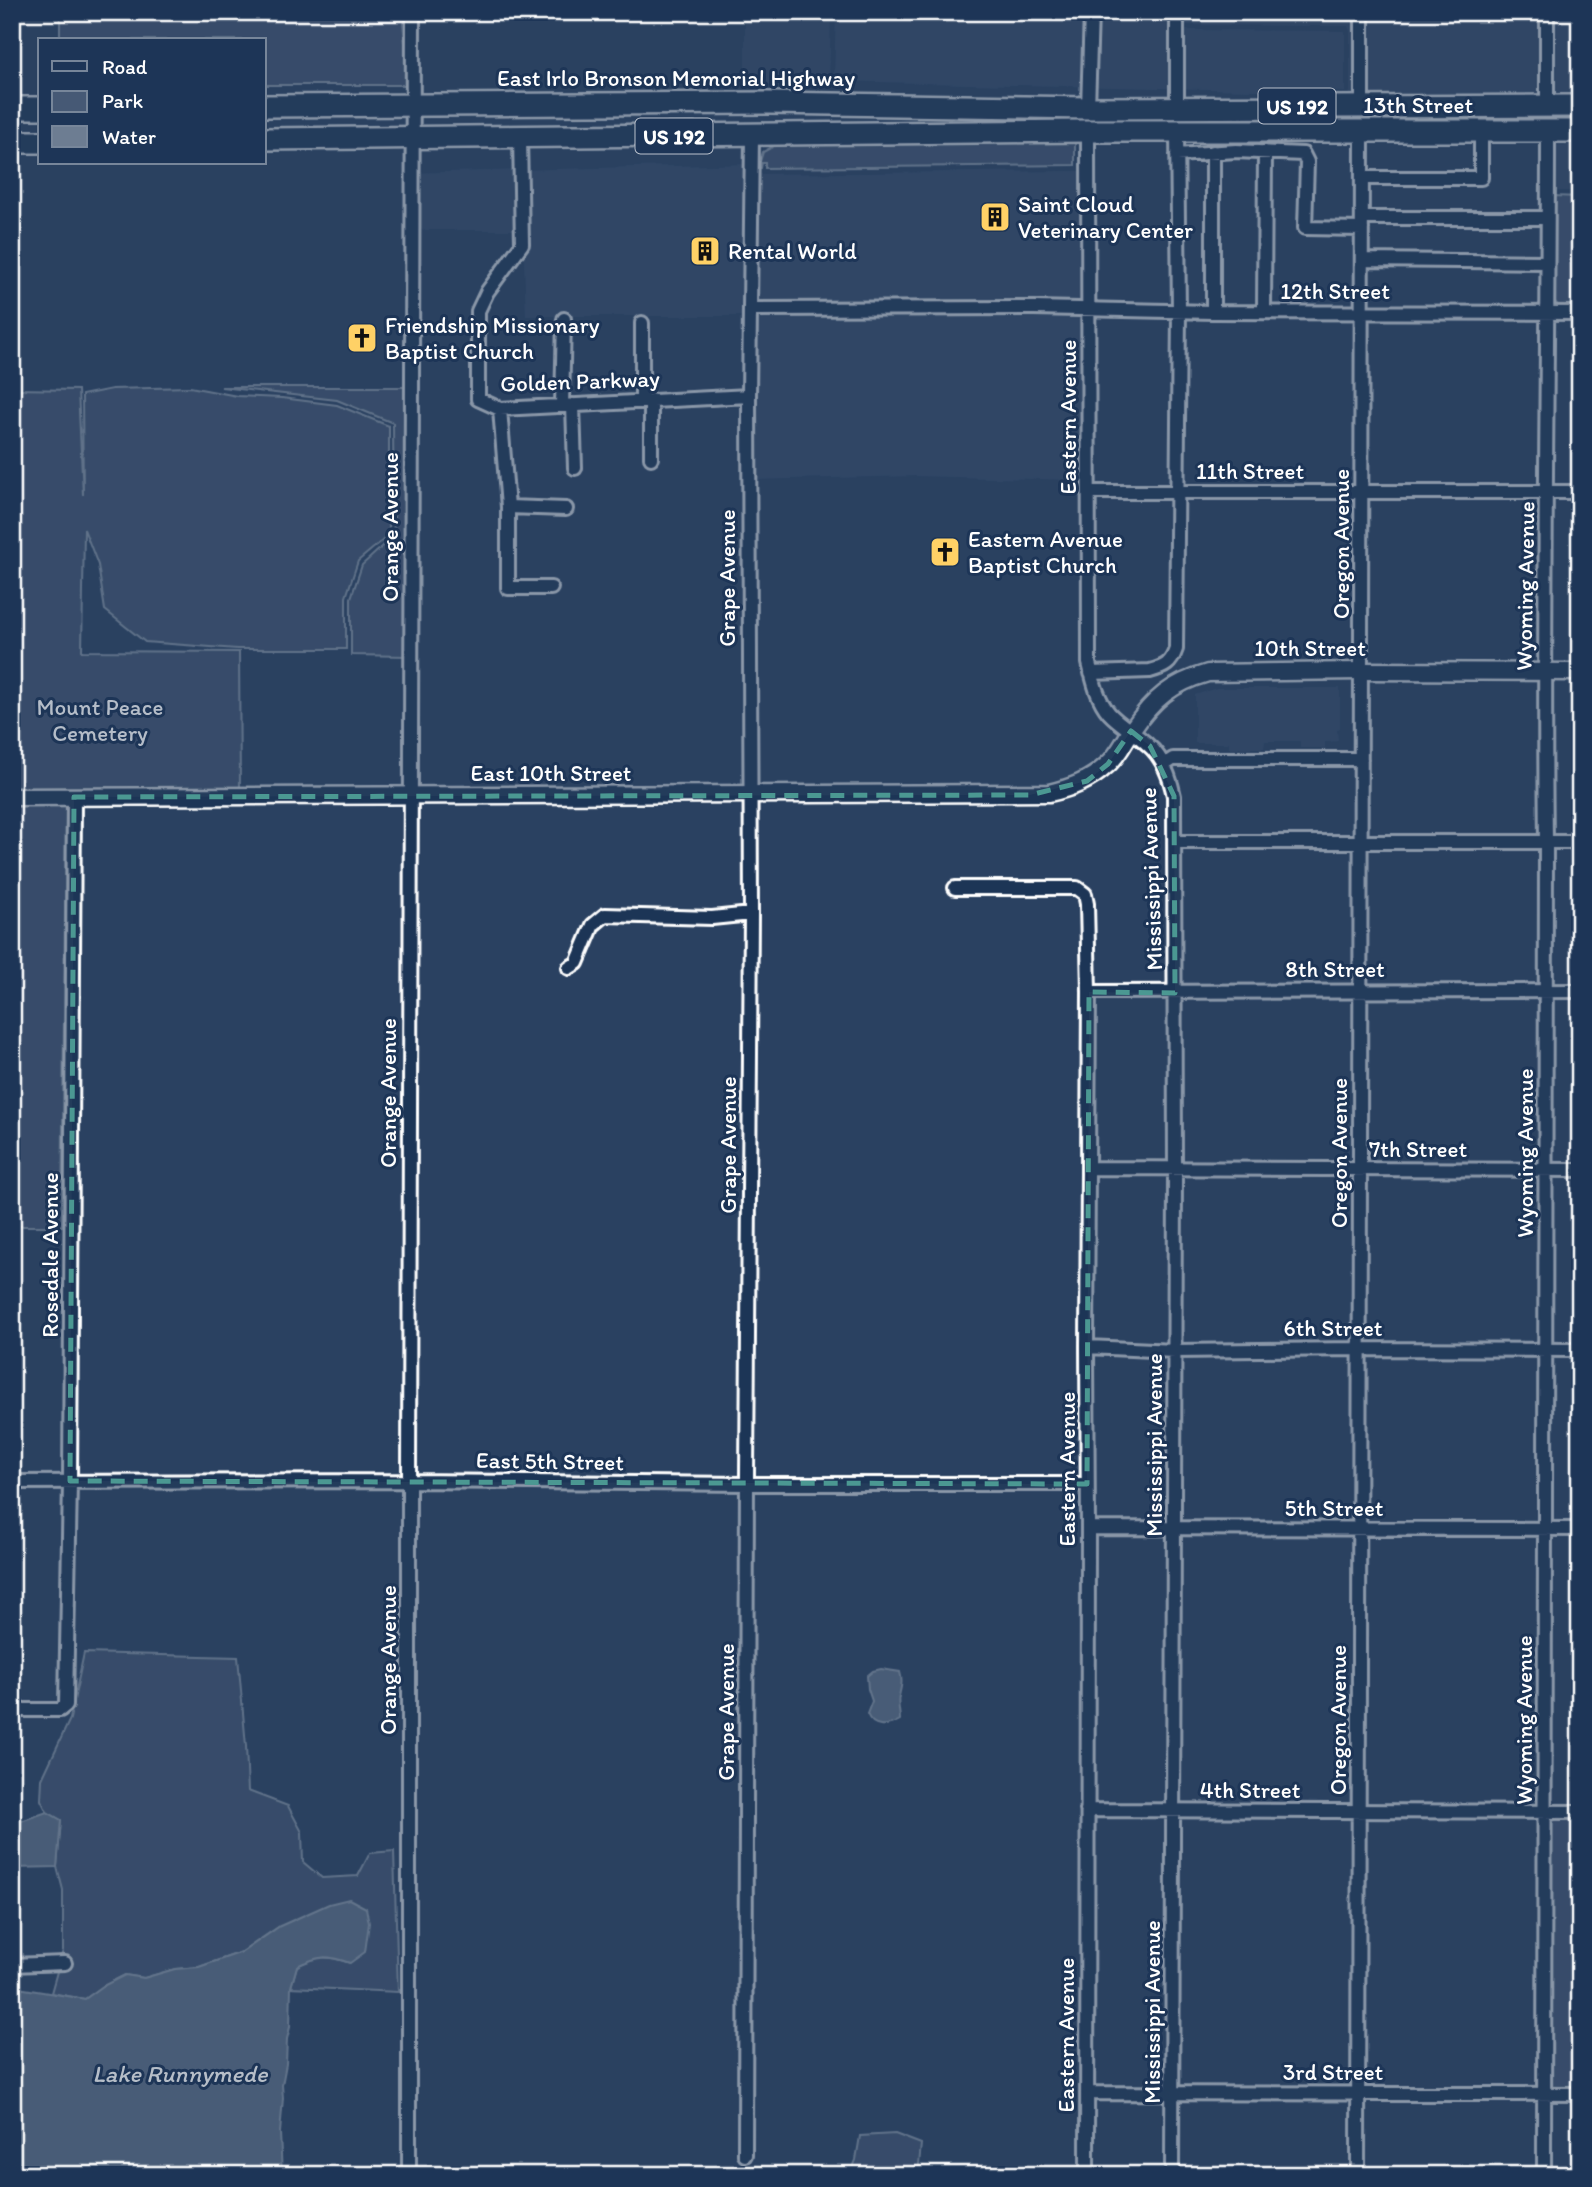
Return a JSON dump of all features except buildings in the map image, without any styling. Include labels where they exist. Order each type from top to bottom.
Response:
[{"type":"highway","name":"East Irlo Bronson Memorial Highway","points":[[266,106],[768,103],[1088,108]]},
{"type":"highway","points":[[752,135],[769,122],[785,117],[920,117],[943,106]]},
{"type":"highway","points":[[1088,131],[1107,118],[1203,118],[1234,106]]},
{"type":"highway","points":[[1212,141],[1242,121],[1346,120],[1356,115],[1362,106]]},
{"type":"highway","points":[[1362,131],[1368,121],[1378,118],[1439,119],[1469,106]]},
{"type":"highway","points":[[1481,132],[1494,121],[1533,121],[1547,106]]},
{"type":"highway","name":"13th Street","points":[[1088,108],[1580,106]]},
{"type":"highway","points":[[12,108],[38,108]]},
{"type":"highway","points":[[936,134],[947,122],[1068,122],[1080,117],[1088,108]]},
{"type":"highway","points":[[1548,131],[1555,122],[1563,118],[1580,118]]},
{"type":"highway","name":"13th Street","points":[[1088,131],[1177,131],[1212,141],[1362,131],[1580,131]]},
{"type":"highway","name":"US 192","points":[[266,139],[1088,131]]},
{"type":"highway","points":[[12,142],[38,142]]},
{"type":"street","name":"Orange Avenue","points":[[409,2175],[412,12]]},
{"type":"street","points":[[1088,108],[1091,12]]},
{"type":"street","points":[[1177,12],[1177,107]]},
{"type":"street","points":[[1362,12],[1362,106]]},
{"type":"street","points":[[1547,12],[1547,106]]},
{"type":"street","name":"Eastern Avenue","points":[[1088,131],[1089,663],[1093,682],[1108,711],[1131,731]]},
{"type":"street","points":[[1091,673],[1150,671],[1166,666],[1172,660],[1177,641],[1177,131]]},
{"type":"street","name":"Oregon Avenue","points":[[1358,2175],[1362,131]]},
{"type":"street","name":"Wyoming Avenue","points":[[1544,2175],[1544,672],[1548,131]]},
{"type":"street","points":[[1362,178],[1481,178],[1481,132]]},
{"type":"street","name":"Grape Avenue","points":[[746,2155],[751,914],[748,645],[752,135]]},
{"type":"street","name":"Golden Parkway","points":[[520,137],[522,244],[487,292],[478,311],[478,399],[500,409],[749,396]]},
{"type":"street","points":[[1212,141],[1213,312]]},
{"type":"street","points":[[1177,156],[1212,141],[1265,152],[1303,154],[1307,162],[1305,228],[1548,218]]},
{"type":"street","points":[[1264,312],[1265,152]]},
{"type":"street","points":[[1362,260],[1548,262]]},
{"type":"street","name":"12th Street","points":[[750,309],[1034,308],[1213,312],[1580,313]]},
{"type":"street","points":[[564,319],[568,405],[575,468]]},
{"type":"street","points":[[642,323],[651,458]]},
{"type":"street","points":[[500,409],[508,507],[508,588],[551,588]]},
{"type":"street","name":"11th Street","points":[[1089,492],[1580,492]]},
{"type":"street","points":[[508,507],[566,509]]},
{"type":"street","name":"10th Street","points":[[1087,780],[1108,764],[1131,731],[1171,687],[1208,673],[1580,672]]},
{"type":"street","name":"Mississippi Avenue","points":[[1131,731],[1150,746],[1164,765],[1174,796],[1172,2175]]},
{"type":"street","points":[[1164,765],[1173,759],[1361,759]]},
{"type":"street","name":"East 10th Street","points":[[12,797],[1030,795],[1067,789],[1087,780]]},
{"type":"street","name":"Rosedale Avenue","points":[[12,1710],[60,1710],[66,1705],[74,797]]},
{"type":"street","points":[[1174,842],[1580,842]]},
{"type":"street","name":"Eastern Avenue","points":[[955,888],[1077,888],[1085,894],[1087,904],[1087,2175]]},
{"type":"street","points":[[569,968],[577,963],[593,925],[605,915],[712,918],[751,914]]},
{"type":"street","name":"8th Street","points":[[1089,992],[1580,991]]},
{"type":"street","name":"7th Street","points":[[1088,1168],[1580,1170]]},
{"type":"street","name":"6th Street","points":[[1087,1347],[1175,1351],[1580,1350]]},
{"type":"street","name":"East 5th Street","points":[[12,1482],[1087,1484]]},
{"type":"street","name":"5th Street","points":[[1088,1528],[1580,1529]]},
{"type":"street","name":"4th Street","points":[[1087,1810],[1580,1812]]},
{"type":"street","points":[[12,1965],[65,1963]]},
{"type":"street","name":"3rd Street","points":[[1087,2093],[1580,2094]]},
{"type":"highlighted area","points":[[1131,731],[1150,746],[1174,796],[1175,993],[1089,992],[1087,1484],[70,1481],[74,797],[1030,795],[1087,781],[1108,764]]},
{"type":"shaded area","points":[[745,12],[831,12],[831,85],[745,85]]},
{"type":"shaded area","points":[[836,12],[1169,12],[1170,30],[1345,31],[1345,92],[834,81]]},
{"type":"shaded area","points":[[1183,12],[1356,12],[1356,97],[1347,97],[1350,92],[1348,26],[1183,25]]},
{"type":"shaded area","points":[[1368,12],[1541,12],[1541,98],[1367,97]]},
{"type":"shaded area","points":[[1552,12],[1580,12],[1580,99],[1552,98]]},
{"type":"shaded area","points":[[1553,145],[1580,145],[1580,191],[1553,191]]},
{"type":"shaded area","points":[[754,164],[758,174],[1082,171],[1083,480],[916,476],[747,480],[745,316],[526,316],[523,230],[408,230],[408,173]]},
{"type":"shaded area","points":[[1217,688],[1340,688],[1338,741],[1325,742],[1325,748],[1300,748],[1300,741],[1265,741],[1264,748],[1229,748],[1229,743],[1195,743],[1195,695]]},
{"type":"green space","points":[[60,12],[402,12],[409,85],[266,85],[266,38],[60,38]]},
{"type":"green space","points":[[1070,142],[1075,143],[1075,165],[765,168],[765,163],[762,163],[761,168],[758,168],[763,152],[782,144]]},
{"type":"green space","points":[[1553,196],[1580,197],[1580,307],[1559,306],[1553,300]]},
{"type":"green space","points":[[190,387],[237,396],[337,405],[389,426],[389,535],[358,561],[346,597],[346,649],[237,649],[145,642],[105,610],[98,565],[84,529],[82,651],[239,652],[240,790],[12,789],[12,389],[78,390],[83,495],[82,395],[112,389]]},
{"type":"green space","points":[[221,387],[408,387],[408,656],[351,655],[351,598],[362,565],[394,536],[393,423],[337,400]]},
{"type":"green space","name":"Mount Peace Cemetery","points":[[12,803],[66,804],[62,1226],[12,1226]]},
{"type":"green space","points":[[84,1653],[238,1657],[248,1791],[288,1806],[302,1832],[303,1862],[322,1878],[358,1876],[370,1853],[394,1851],[398,1992],[291,1987],[297,1966],[323,1958],[350,1963],[280,1926],[242,1952],[199,1967],[175,1969],[144,1978],[125,1975],[85,1999],[51,1993],[63,1950],[63,1890],[57,1867],[61,1820],[47,1812],[41,1800],[42,1779],[70,1719]]},
{"type":"green space","points":[[1557,1817],[1580,1817],[1580,2088],[1553,2088],[1549,2084],[1549,1826]]},
{"type":"green space","points":[[895,2134],[921,2144],[918,2175],[850,2175],[860,2136]]},
{"type":"water","points":[[881,1669],[900,1672],[901,1679],[898,1702],[900,1720],[886,1725],[873,1722],[867,1714],[872,1701],[867,1676]]},
{"type":"water","points":[[47,1812],[61,1820],[57,1867],[12,1868],[12,1824]]},
{"type":"water","name":"Lake Runnymede","points":[[349,1899],[366,1908],[369,1923],[365,1952],[350,1963],[323,1957],[297,1966],[291,1987],[290,2027],[282,2085],[282,2175],[12,2175],[12,1987],[85,1999],[125,1975],[144,1978],[175,1969],[199,1967],[242,1952],[280,1926],[329,1904]]},
{"type":"place","name":"Saint Cloud Veterinary Center","points":[[995,217]]},
{"type":"place","name":"Rental World","points":[[705,251]]},
{"type":"place","name":"Friendship Missionary Baptist Church","points":[[362,338]]},
{"type":"place","name":"Eastern Avenue Baptist Church","points":[[945,552]]}]
